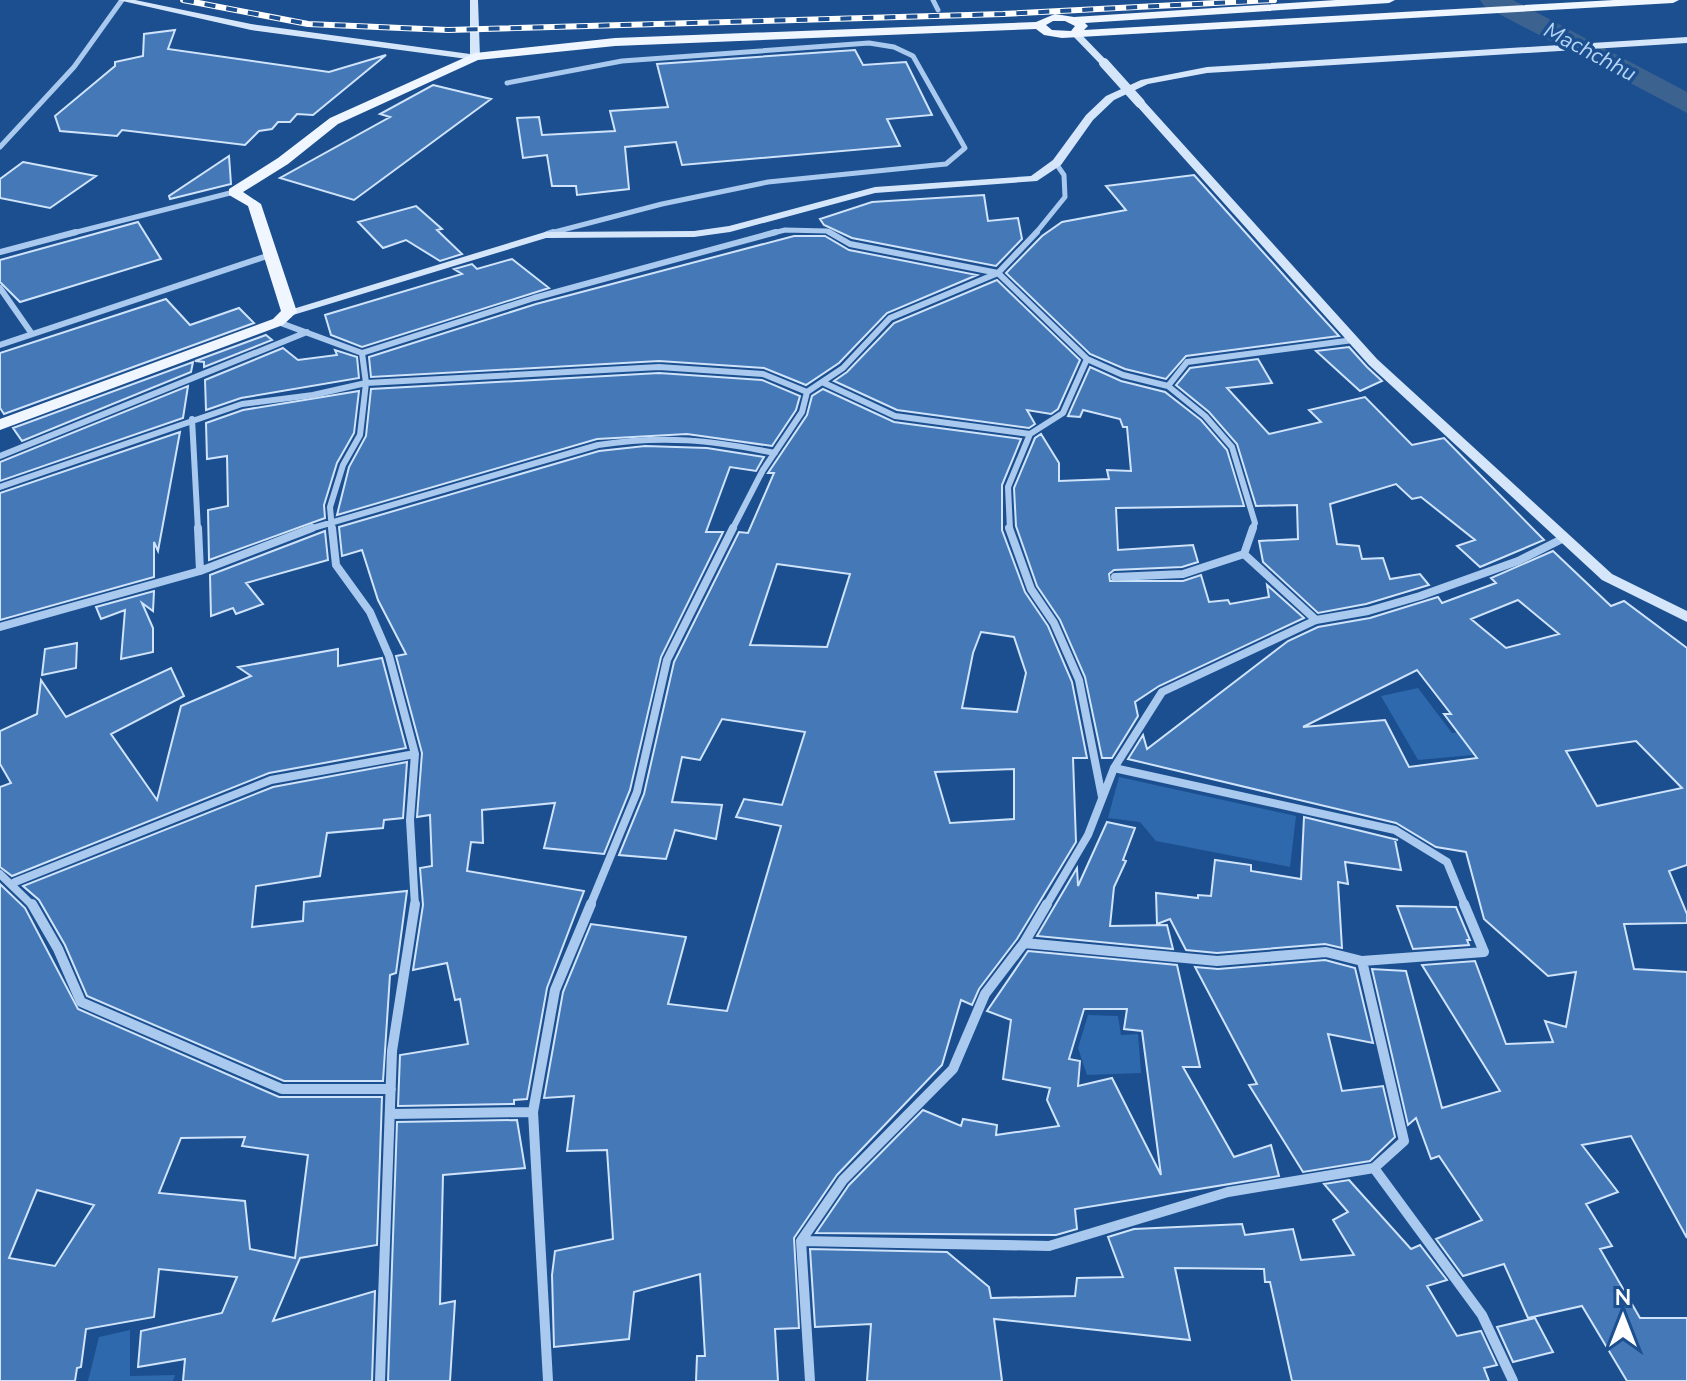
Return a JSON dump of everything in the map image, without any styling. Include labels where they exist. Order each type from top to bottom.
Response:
[{"type":"main road","points":[[0,425],[284,317],[254,204],[234,192],[283,161],[334,121],[403,86],[475,57],[615,42],[1039,25],[1043,31],[1054,34],[1094,18],[1389,0]]},
{"type":"main road","points":[[1075,27],[1110,33],[1673,0]]},
{"type":"street","points":[[0,147],[74,67],[122,0],[251,27],[475,57],[474,0]]},
{"type":"street","points":[[933,0],[938,10]]},
{"type":"street","points":[[1075,27],[1353,340],[1607,577],[1687,617]]},
{"type":"street","points":[[545,235],[706,232],[875,190],[1033,179],[1053,171],[1111,97],[1162,78],[1207,70],[1687,40]]},
{"type":"street","points":[[284,317],[545,235],[662,204],[768,182],[946,164],[965,148],[913,56],[894,47],[869,43],[622,61],[507,83]]},
{"type":"street","points":[[548,1381],[533,1112],[555,990],[637,792],[667,660],[775,453],[802,412],[807,392],[843,368],[890,318],[998,273],[1049,220],[1065,197],[1064,175],[1057,165]]},
{"type":"street","points":[[0,252],[234,192]]},
{"type":"street","points":[[284,317],[307,332],[362,353],[534,298],[785,230],[827,231],[850,244],[998,273],[1087,359],[1123,375],[1168,386],[1205,416],[1232,447],[1255,523],[1244,554]]},
{"type":"street","points":[[0,345],[270,255]]},
{"type":"street","points":[[0,288],[32,334]]},
{"type":"street","points":[[0,456],[307,332]]},
{"type":"street","points":[[1168,386],[1187,362],[1353,340]]},
{"type":"street","points":[[362,353],[366,383],[360,435],[343,465],[330,507],[336,565],[370,612],[389,656],[415,754],[410,820],[415,907],[392,1051],[380,1381]]},
{"type":"street","points":[[1087,359],[1063,413],[1030,434],[1008,487],[1009,529],[1031,589],[1054,623],[1079,680],[1102,798]]},
{"type":"street","points":[[0,487],[242,404],[313,395],[366,383],[659,367],[763,374],[807,392]]},
{"type":"street","points":[[822,382],[895,416],[1030,434]]},
{"type":"street","points":[[192,419],[200,571]]},
{"type":"street","points":[[0,627],[200,571],[331,521],[406,504],[598,445],[637,439],[707,439],[775,453]]},
{"type":"street","points":[[810,1381],[801,1241],[843,1180],[953,1069],[985,994],[1024,943],[1088,835],[1114,768],[1162,692],[1316,620],[1368,611],[1420,596],[1518,561],[1564,538]]},
{"type":"street","points":[[1115,577],[1183,574],[1244,554]]},
{"type":"street","points":[[1244,554],[1316,620]]},
{"type":"street","points":[[15,882],[271,780],[415,754]]},
{"type":"street","points":[[1024,943],[1217,961],[1326,952],[1362,961],[1484,952],[1447,862],[1395,830],[1114,768]]},
{"type":"street","points":[[0,874],[15,882],[57,944],[81,1002],[282,1089],[391,1089]]},
{"type":"street","points":[[801,1241],[1049,1246],[1228,1192],[1374,1168],[1404,1141],[1362,961]]},
{"type":"street","points":[[390,1114],[533,1112]]},
{"type":"street","points":[[1374,1168],[1482,1315],[1513,1381]]},
{"type":"shaded area","points":[[1418,688],[1452,733],[1495,729],[1506,752],[1418,760],[1381,696]]},
{"type":"shaded area","points":[[1119,777],[1296,816],[1290,867],[1156,841],[1140,822],[1108,818]]},
{"type":"shaded area","points":[[1088,1015],[1118,1016],[1121,1035],[1138,1034],[1141,1073],[1087,1075],[1078,1048]]},
{"type":"shaded area","points":[[130,1330],[130,1376],[175,1375],[173,1381],[88,1381],[99,1337]]},
{"type":"building","points":[[175,30],[168,49],[329,72],[386,55],[313,115],[297,114],[290,122],[278,122],[272,129],[259,131],[245,145],[122,130],[117,136],[60,131],[55,116],[115,66],[115,62],[143,56],[144,34]]},
{"type":"building","points":[[855,50],[863,65],[906,62],[932,115],[887,119],[900,146],[682,165],[676,142],[625,147],[629,189],[577,195],[576,186],[552,186],[547,155],[523,158],[517,118],[539,117],[542,135],[615,131],[610,111],[668,107],[657,64]]},
{"type":"building","points":[[433,85],[491,99],[354,200],[280,178],[390,117],[380,114]]},
{"type":"building","points":[[229,156],[231,184],[170,199],[169,196]]},
{"type":"building","points":[[23,162],[96,176],[50,208],[0,198],[0,179]]},
{"type":"building","points":[[1194,175],[1339,336],[1186,356],[1166,379],[1125,369],[1090,354],[1006,273],[1042,236],[1062,222],[1126,210],[1106,186]]},
{"type":"building","points":[[984,195],[988,221],[1018,218],[1022,239],[996,266],[852,238],[824,225],[820,219],[872,202]]},
{"type":"building","points":[[416,206],[442,229],[437,230],[462,254],[440,261],[406,240],[383,248],[358,222]]},
{"type":"building","points":[[138,222],[161,259],[20,302],[0,282],[0,260]]},
{"type":"building","points":[[794,236],[825,236],[849,250],[977,275],[887,313],[839,363],[806,385],[764,368],[659,361],[371,377],[369,357],[536,304]]},
{"type":"building","points":[[512,259],[549,288],[362,347],[331,335],[325,315],[462,274],[454,269],[472,264],[477,269]]},
{"type":"building","points":[[997,280],[1080,360],[1058,409],[1051,414],[1027,410],[1035,424],[1029,428],[897,410],[834,381],[847,372],[894,323]]},
{"type":"building","points":[[166,299],[190,325],[239,308],[254,323],[4,414],[0,408],[0,353]]},
{"type":"building","points":[[266,335],[272,340],[204,367],[204,362],[195,361]]},
{"type":"building","points":[[1349,347],[1382,381],[1360,391],[1316,351]]},
{"type":"building","points":[[283,348],[298,360],[337,355],[335,350],[357,357],[359,378],[241,398],[206,410],[205,380]]},
{"type":"building","points":[[1258,359],[1272,383],[1227,388],[1269,434],[1321,422],[1309,410],[1365,397],[1412,445],[1444,438],[1544,540],[1480,567],[1457,546],[1475,540],[1421,497],[1412,499],[1396,484],[1330,504],[1337,544],[1359,546],[1362,559],[1383,558],[1390,579],[1420,574],[1429,585],[1366,604],[1318,613],[1263,562],[1259,541],[1298,539],[1297,505],[1256,506],[1237,444],[1209,412],[1176,385],[1190,368]]},
{"type":"building","points":[[193,362],[191,372],[22,441],[13,428]]},
{"type":"building","points":[[1090,367],[1121,381],[1165,392],[1201,420],[1227,450],[1244,506],[1116,508],[1118,550],[1193,545],[1198,562],[1182,567],[1114,570],[1109,574],[1110,581],[1183,581],[1201,575],[1209,602],[1228,600],[1230,604],[1269,597],[1267,585],[1304,618],[1159,686],[1135,702],[1138,716],[1112,758],[1102,758],[1085,677],[1060,620],[1037,586],[1016,526],[1014,488],[1035,438],[1041,434],[1059,463],[1059,481],[1109,479],[1107,470],[1131,471],[1127,427],[1123,427],[1120,419],[1083,410],[1080,417],[1068,416]]},
{"type":"building","points":[[659,373],[762,380],[800,396],[796,410],[772,446],[687,434],[597,439],[337,515],[349,467],[366,436],[371,389]]},
{"type":"building","points":[[188,386],[183,418],[0,481],[0,462]]},
{"type":"building","points":[[823,389],[894,422],[1021,439],[1002,485],[1002,530],[1025,592],[1048,626],[1072,682],[1087,758],[1073,758],[1076,842],[1017,939],[979,989],[972,1005],[961,1000],[942,1065],[837,1175],[794,1238],[799,1328],[775,1329],[778,1381],[696,1381],[697,1356],[705,1356],[700,1274],[634,1292],[629,1339],[554,1347],[552,1275],[555,1251],[613,1239],[607,1150],[567,1151],[574,1096],[544,1098],[563,992],[591,924],[686,937],[668,1004],[727,1011],[781,826],[736,817],[744,799],[782,805],[805,732],[722,719],[700,760],[682,757],[672,802],[722,805],[716,839],[675,830],[666,859],[619,855],[644,794],[674,662],[739,532],[748,533],[774,473],[768,473],[807,415],[812,396]],"holes":[[[777,564],[850,574],[827,647],[750,645]],[[981,632],[1014,637],[1026,673],[1017,712],[962,708],[973,653]],[[1014,769],[1014,819],[950,823],[935,772]]]},
{"type":"building","points":[[359,391],[354,433],[337,463],[324,505],[325,518],[209,560],[208,510],[228,506],[227,456],[207,459],[206,423],[243,410]]},
{"type":"building","points":[[180,432],[158,551],[154,542],[154,577],[0,620],[0,493]]},
{"type":"building","points":[[645,446],[707,448],[764,457],[756,471],[730,467],[706,532],[723,532],[661,657],[630,790],[604,854],[544,848],[555,803],[482,810],[483,843],[471,842],[467,871],[584,891],[547,988],[527,1099],[514,1100],[514,1104],[398,1106],[400,1055],[468,1044],[460,999],[455,1000],[447,963],[413,970],[423,905],[420,868],[432,866],[430,815],[417,817],[422,753],[396,656],[406,654],[378,600],[362,550],[342,556],[339,527],[599,451]]},
{"type":"building","points":[[325,531],[328,560],[246,583],[263,604],[236,614],[233,608],[211,616],[210,575]]},
{"type":"building","points":[[1553,551],[1611,606],[1624,601],[1687,648],[1687,865],[1669,871],[1687,914],[1687,923],[1624,924],[1634,969],[1687,972],[1687,1238],[1631,1136],[1582,1145],[1618,1192],[1586,1204],[1612,1246],[1600,1249],[1640,1318],[1687,1318],[1687,1381],[1627,1381],[1582,1306],[1528,1318],[1504,1264],[1463,1276],[1436,1239],[1482,1220],[1439,1156],[1431,1159],[1416,1118],[1408,1125],[1372,969],[1406,971],[1442,1108],[1500,1091],[1422,965],[1475,961],[1506,1044],[1553,1042],[1545,1021],[1566,1027],[1576,972],[1548,976],[1484,919],[1466,852],[1436,847],[1396,823],[1128,759],[1143,735],[1147,749],[1288,641],[1318,627],[1370,618],[1438,597],[1442,603],[1496,583],[1491,578]],"holes":[[[1518,600],[1559,634],[1506,648],[1471,619]],[[1417,670],[1451,714],[1444,714],[1477,758],[1409,767],[1385,720],[1303,727]],[[1636,741],[1682,788],[1597,806],[1566,751]]]},
{"type":"building","points":[[154,591],[153,611],[142,603],[153,628],[153,652],[121,659],[125,610],[101,619],[96,607]]},
{"type":"building","points":[[77,643],[76,668],[42,675],[45,649]]},
{"type":"building","points":[[338,649],[338,666],[382,658],[406,748],[269,773],[12,876],[0,867],[0,787],[11,783],[0,764],[0,731],[37,714],[41,680],[66,717],[171,668],[184,696],[111,734],[157,800],[181,706],[251,676],[238,667]]},
{"type":"building","points":[[407,762],[403,818],[384,820],[383,828],[327,833],[320,876],[256,886],[252,927],[303,921],[304,902],[407,891],[396,973],[390,975],[383,1081],[284,1081],[87,996],[65,945],[39,900],[23,886],[273,787]]},
{"type":"building","points":[[1304,817],[1398,840],[1395,840],[1401,870],[1345,862],[1348,884],[1338,882],[1342,948],[1325,944],[1217,953],[1186,950],[1170,919],[1157,924],[1156,893],[1198,898],[1198,895],[1211,896],[1215,860],[1251,865],[1251,871],[1301,879]]},
{"type":"building","points":[[1107,822],[1135,828],[1123,860],[1126,861],[1114,887],[1110,926],[1167,925],[1173,949],[1037,936],[1077,868],[1078,886]]},
{"type":"building","points":[[0,884],[25,908],[78,1009],[279,1097],[382,1097],[377,1245],[300,1258],[273,1321],[375,1291],[372,1381],[183,1381],[185,1359],[138,1367],[141,1331],[222,1313],[237,1277],[159,1269],[154,1317],[86,1329],[81,1367],[77,1368],[75,1381],[0,1381]],"holes":[[[245,1137],[242,1146],[308,1155],[295,1258],[250,1249],[245,1201],[159,1193],[181,1138]],[[37,1190],[94,1205],[55,1266],[9,1258]]]},
{"type":"building","points":[[1397,906],[1456,907],[1470,940],[1467,940],[1469,945],[1413,949]]},
{"type":"building","points":[[1028,951],[1177,965],[1200,1067],[1183,1067],[1234,1157],[1271,1145],[1279,1176],[1075,1209],[1077,1229],[1056,1235],[816,1233],[849,1185],[923,1110],[961,1126],[963,1119],[997,1125],[996,1135],[1059,1126],[1047,1100],[1050,1088],[1003,1079],[1011,1020],[987,1011]],"holes":[[[1084,1009],[1127,1009],[1124,1029],[1142,1031],[1161,1175],[1112,1078],[1078,1086],[1080,1061],[1069,1059]]]},
{"type":"building","points":[[1325,960],[1355,968],[1373,1043],[1328,1034],[1342,1091],[1383,1086],[1395,1137],[1370,1161],[1303,1172],[1249,1085],[1257,1084],[1195,967],[1218,969]]},
{"type":"building","points":[[517,1120],[525,1168],[443,1175],[440,1304],[455,1301],[450,1381],[388,1381],[397,1122]]},
{"type":"building","points":[[1349,1180],[1411,1249],[1420,1245],[1447,1280],[1427,1286],[1457,1336],[1481,1331],[1497,1365],[1484,1368],[1489,1381],[1292,1381],[1270,1282],[1265,1282],[1264,1269],[1175,1268],[1190,1340],[994,1319],[1002,1381],[867,1381],[871,1324],[815,1327],[810,1249],[947,1252],[989,1287],[991,1298],[1075,1296],[1077,1278],[1123,1277],[1108,1237],[1134,1229],[1242,1224],[1245,1235],[1293,1229],[1301,1260],[1354,1255],[1333,1220],[1348,1212],[1324,1184]]},
{"type":"building","points":[[1535,1318],[1553,1352],[1513,1362],[1497,1327]]},
{"type":"waterway","name":"Machchhu","points":[[1493,0],[1687,104]]},
{"type":"railway","points":[[183,0],[308,24],[448,30],[1003,14],[1274,0]]}]
